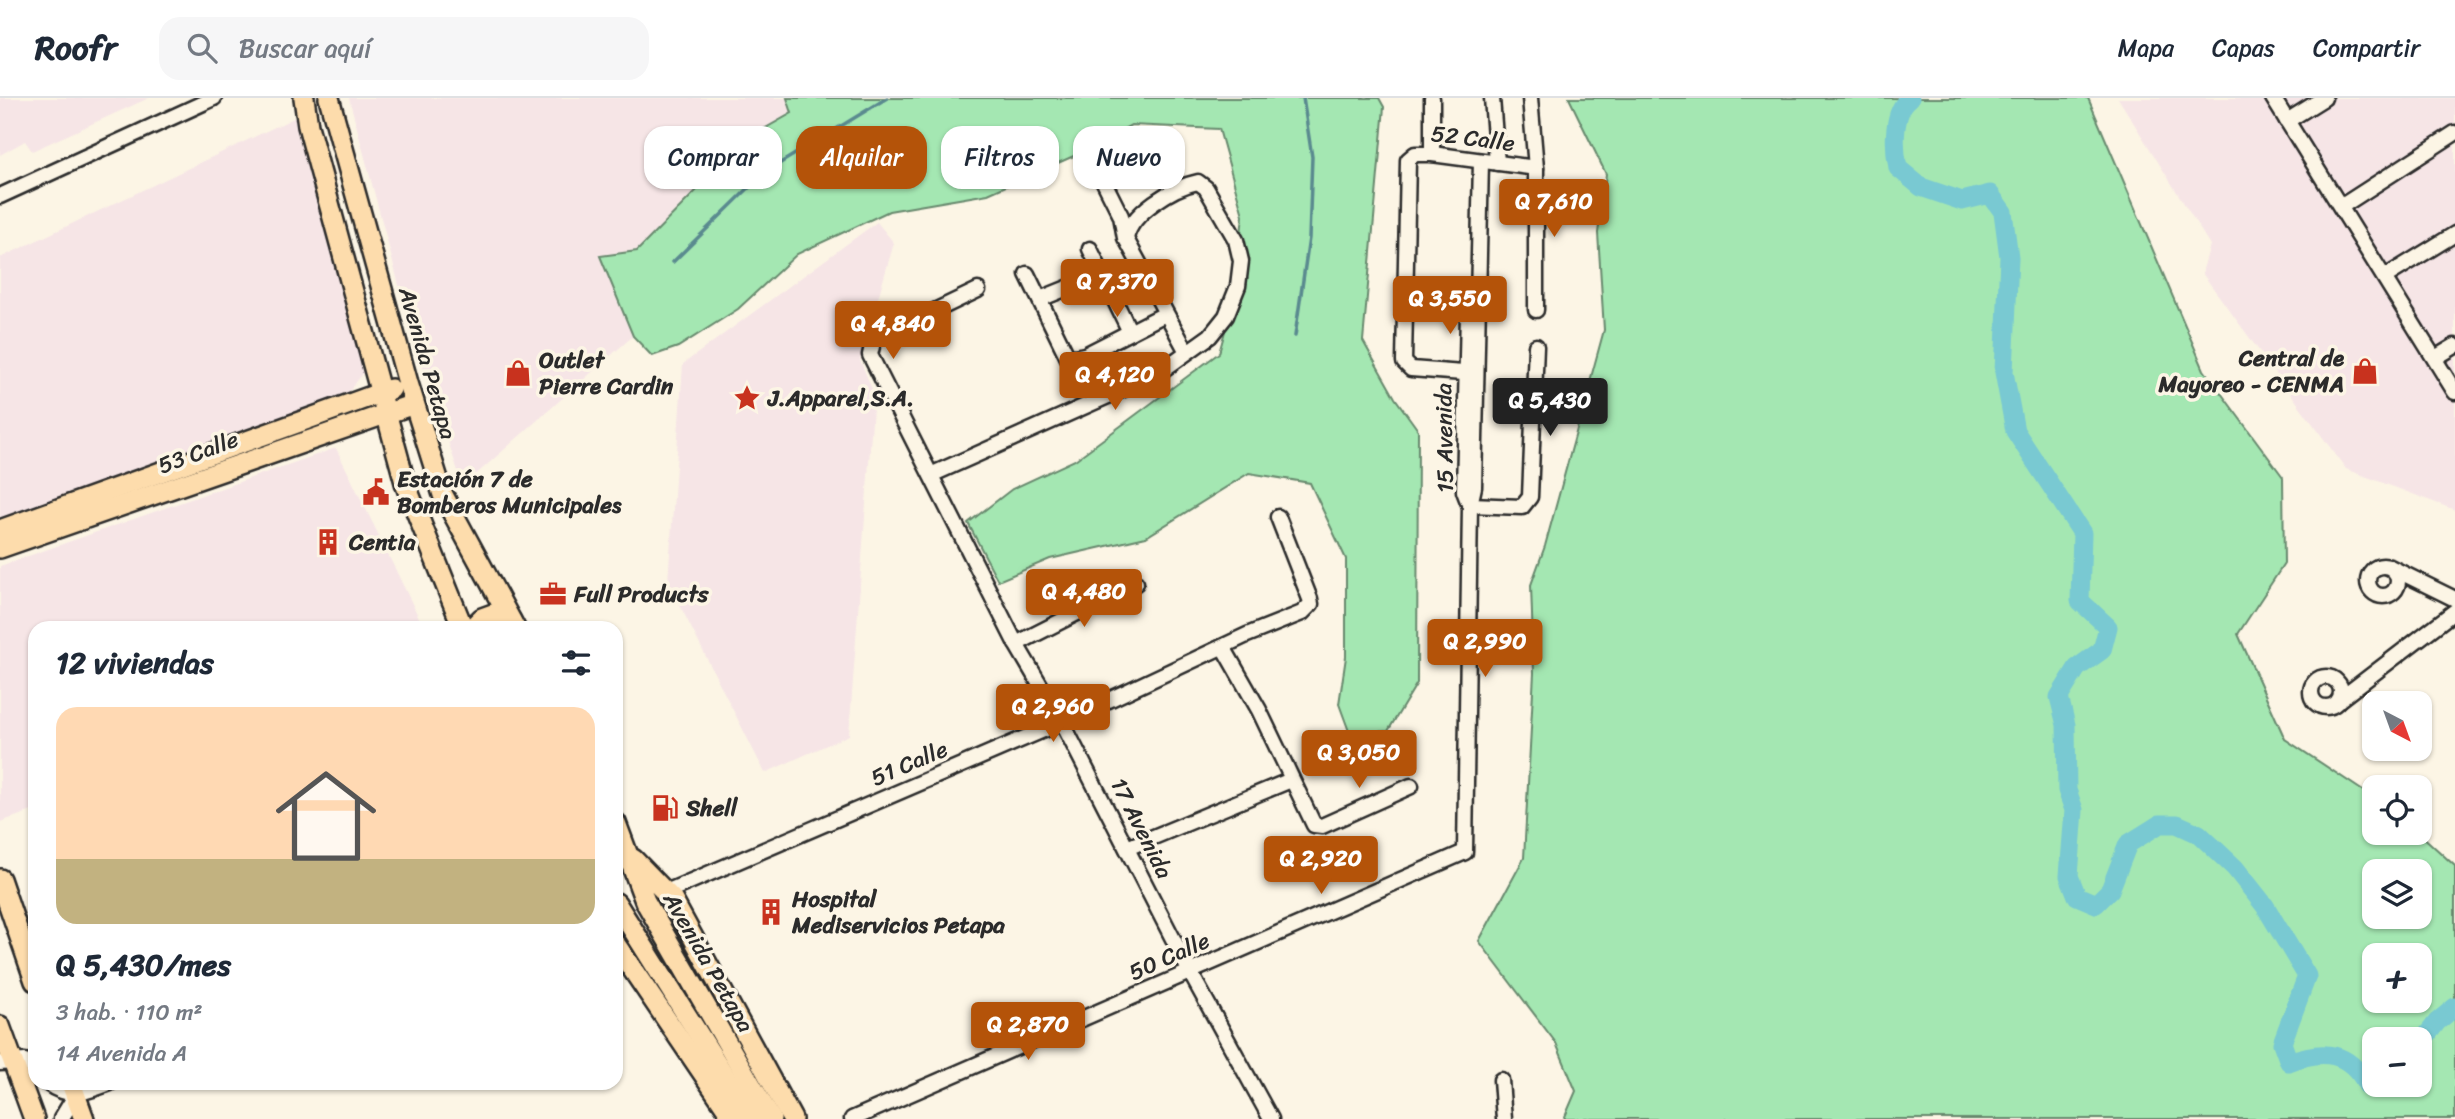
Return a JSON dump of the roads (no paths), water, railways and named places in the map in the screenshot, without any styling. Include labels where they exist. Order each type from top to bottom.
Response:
[{"type":"main road","points":[[304,98],[308,126],[406,486],[460,621]]},
{"type":"main road","name":"Avenida Petapa","points":[[329,98],[408,383],[439,484],[453,517],[511,621]]},
{"type":"main road","name":"53 Calle","points":[[0,548],[382,402],[408,383]]},
{"type":"main road","name":"53 Calle","points":[[0,530],[382,402],[414,404]]},
{"type":"main road","points":[[479,621],[494,614],[507,621]]},
{"type":"main road","name":"Avenida Petapa","points":[[623,839],[645,901],[771,1119]]},
{"type":"main road","points":[[631,858],[666,892],[694,936],[792,1119]]},
{"type":"main road","points":[[0,879],[28,961]]},
{"type":"main road","points":[[651,908],[667,914],[783,1119]]},
{"type":"main road","name":"Avenida Petapa","points":[[623,914],[752,1119]]},
{"type":"main road","points":[[625,923],[626,940],[734,1117]]},
{"type":"main road","points":[[623,955],[734,1117]]},
{"type":"main road","points":[[0,1027],[6,1062],[34,1119]]},
{"type":"main road","points":[[73,1090],[84,1119]]},
{"type":"street","points":[[0,195],[214,98]]},
{"type":"street","points":[[1432,98],[1432,154]]},
{"type":"street","points":[[1492,98],[1497,163]]},
{"type":"street","points":[[1530,98],[1536,168],[1536,310]]},
{"type":"street","points":[[2273,98],[2455,392]]},
{"type":"street","points":[[2287,121],[2324,98]]},
{"type":"street","points":[[2342,206],[2455,133]]},
{"type":"street","name":"52 Calle","points":[[1471,374],[1411,369],[1404,362],[1408,160],[1415,154],[1432,154],[1536,168]]},
{"type":"street","name":"15 Avenida","points":[[1465,852],[1470,505],[1464,491],[1473,323],[1476,160]]},
{"type":"street","points":[[933,474],[1157,374],[1210,336],[1226,316],[1238,286],[1241,261],[1236,240],[1201,184],[1194,183],[1180,189],[1138,216],[1130,224],[1126,239]]},
{"type":"street","points":[[1108,189],[1121,216],[1126,239],[1187,352]]},
{"type":"street","points":[[2385,277],[2455,234]]},
{"type":"street","points":[[1090,248],[1130,332]]},
{"type":"street","points":[[1027,274],[1068,358],[1085,355],[1165,314]]},
{"type":"street","points":[[1040,299],[1102,274]]},
{"type":"street","name":"17 Avenida","points":[[978,290],[878,338],[870,348],[870,355],[933,474],[1016,644],[1062,722],[1190,972],[1271,1119]]},
{"type":"street","points":[[1470,505],[1522,507],[1530,497],[1536,346]]},
{"type":"street","points":[[2435,358],[2455,346]]},
{"type":"street","points":[[1085,355],[1107,396]]},
{"type":"street","name":"51 Calle","points":[[666,892],[1062,722],[1302,613],[1311,604],[1278,517]]},
{"type":"street","points":[[2390,567],[2455,599]]},
{"type":"street","points":[[1016,644],[1136,583]]},
{"type":"street","points":[[2339,700],[2455,611]]},
{"type":"street","points":[[1223,647],[1259,710],[1317,827],[1411,786]]},
{"type":"street","points":[[1127,848],[1292,780]]},
{"type":"street","name":"50 Calle","points":[[852,1119],[1465,852]]},
{"type":"street","points":[[6,1062],[25,1061],[28,1064]]},
{"type":"street","points":[[1501,1080],[1504,1119]]},
{"type":"street","points":[[61,1119],[73,1090]]},
{"type":"waterway","points":[[673,262],[764,173],[887,98]]},
{"type":"waterway","points":[[1295,336],[1309,238],[1312,157],[1303,98]]},
{"type":"waterway","points":[[1910,98],[1904,104],[1897,121],[1895,140],[1898,168],[1921,187],[1962,201],[1990,194],[2003,212],[2009,257],[2004,372],[2015,431],[2082,533],[2080,601],[2108,627],[2102,650],[2077,668],[2059,697],[2066,725],[2067,790],[2074,810],[2069,876],[2077,896],[2096,904],[2110,890],[2128,844],[2160,824],[2177,824],[2199,834],[2235,868],[2265,906],[2307,976],[2282,1043],[2289,1062],[2313,1055],[2334,1056],[2352,1065],[2362,1077]]},
{"type":"waterway","points":[[2432,1028],[2455,1007]]},
{"type":"place","name":"Central de Mayoreo - CENMA","points":[[2365,371]]},
{"type":"place","name":"Outlet Pierre Cardin","points":[[518,373]]},
{"type":"place","name":"J.Apparel,S.A.","points":[[747,398]]},
{"type":"place","name":"Estación 7 de Bomberos Municipales","points":[[376,492]]},
{"type":"place","name":"Centia","points":[[328,542]]},
{"type":"place","name":"Full Products","points":[[553,594]]},
{"type":"place","name":"Shell","points":[[665,808]]},
{"type":"place","name":"Hospital Mediservicios Petapa","points":[[771,912]]}]
